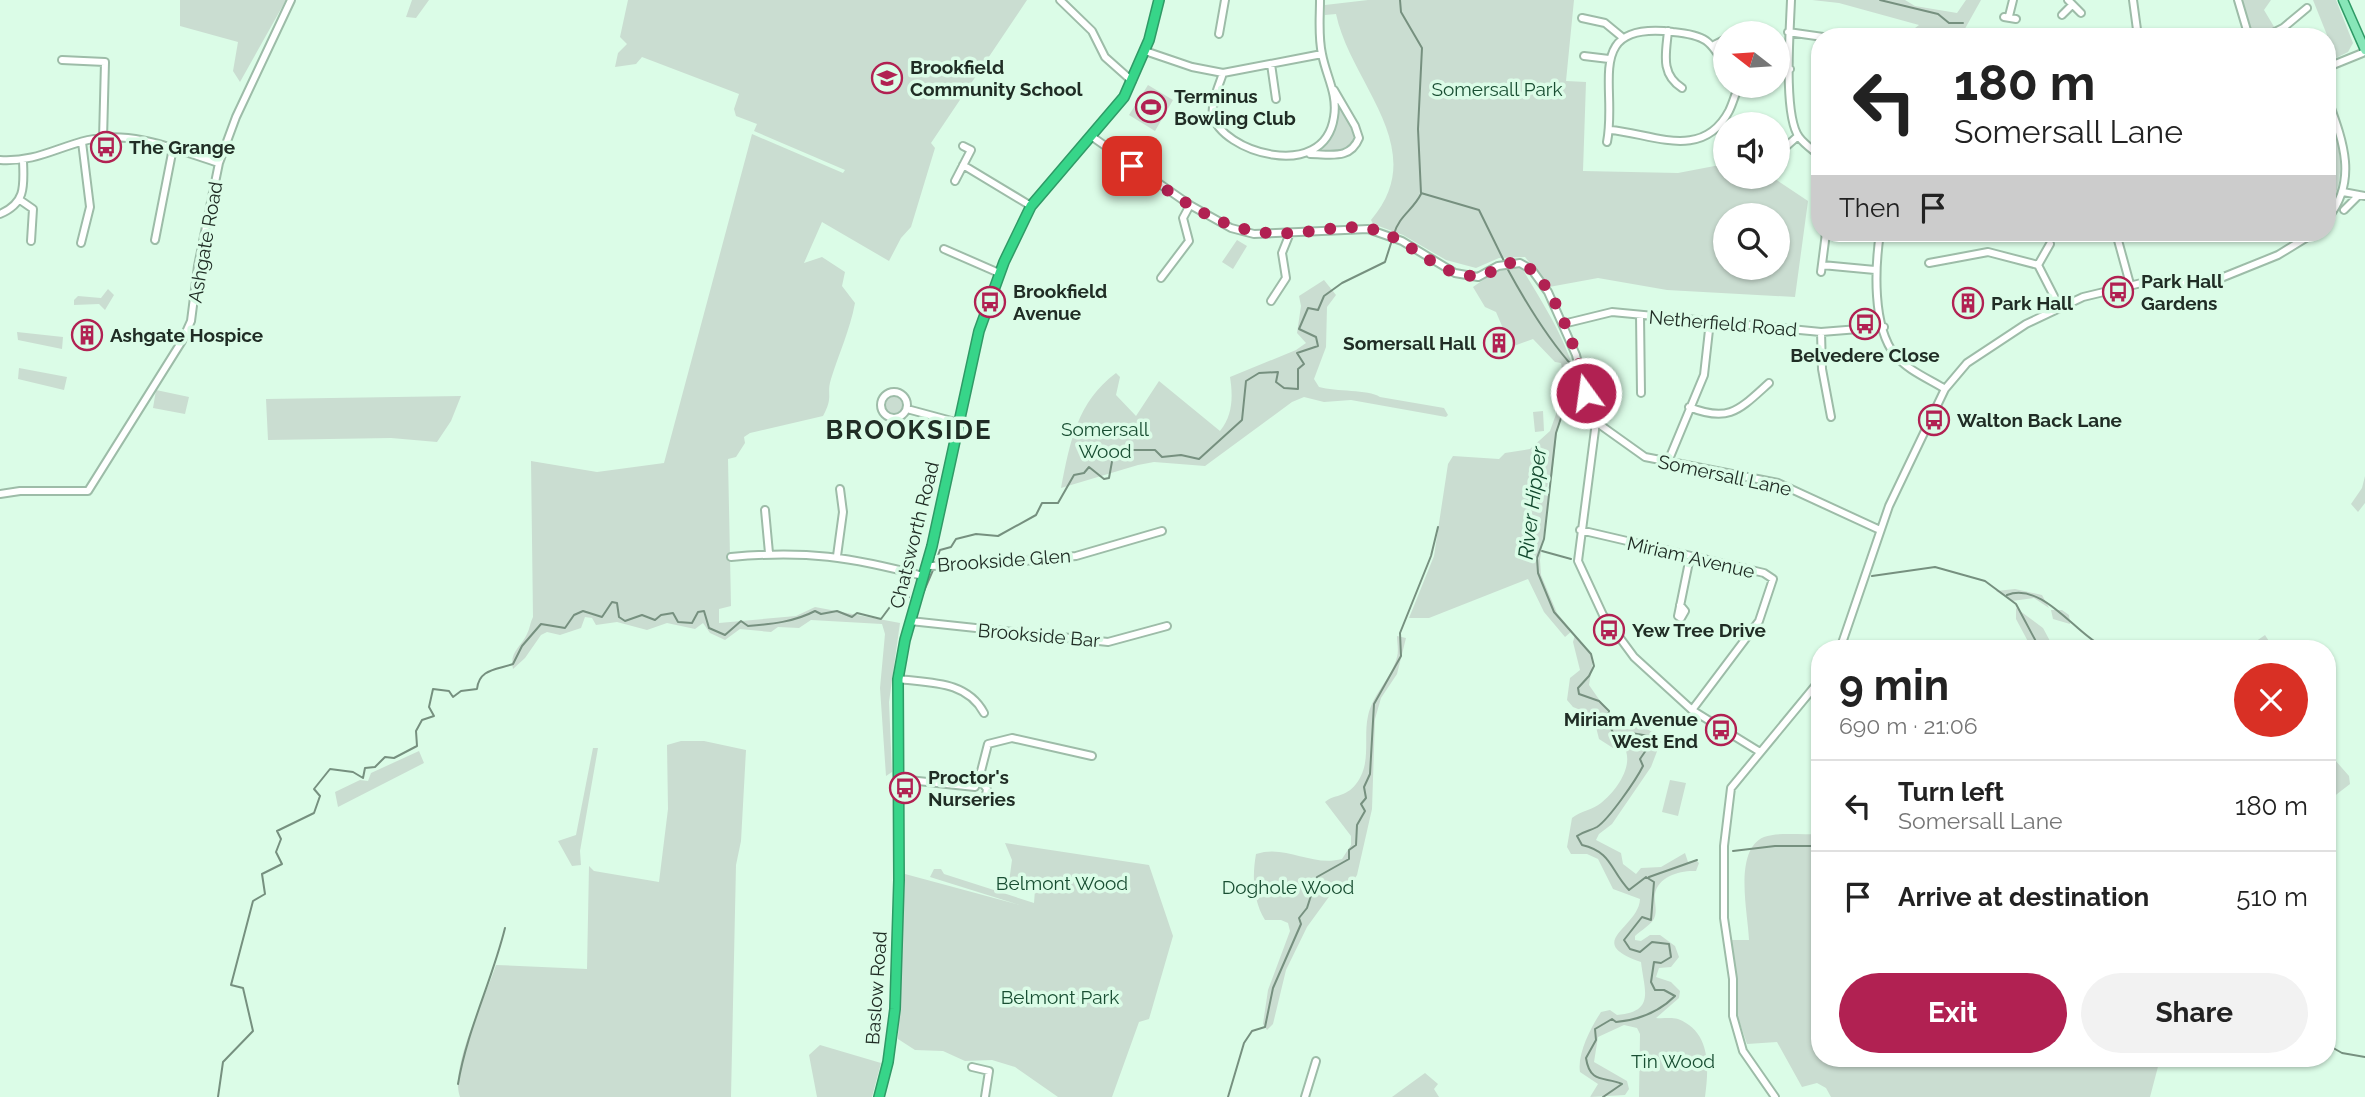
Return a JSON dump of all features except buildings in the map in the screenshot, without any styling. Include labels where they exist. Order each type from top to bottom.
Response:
[{"type":"highway","name":"Chatsworth Road","points":[[899,880],[898,679],[910,621],[927,565],[979,331],[999,273],[1031,206],[1124,97],[1145,51],[1159,0]]},
{"type":"highway","name":"Baslow Road","points":[[879,1097],[888,1062],[895,1009],[899,880]]},
{"type":"main road","points":[[2343,0],[2365,51]]},
{"type":"street","name":"Ashgate Road","points":[[0,494],[20,491],[88,491],[187,331],[219,163],[236,117],[291,0]]},
{"type":"street","points":[[1060,0],[1092,31],[1105,57],[1132,81]]},
{"type":"street","points":[[1219,34],[1225,0]]},
{"type":"street","points":[[1308,154],[1316,149],[1331,130],[1335,104],[1322,54],[1320,0]]},
{"type":"street","points":[[1788,21],[1791,0]]},
{"type":"street","points":[[2010,18],[2013,0]]},
{"type":"street","points":[[2133,0],[2137,28]]},
{"type":"street","points":[[2062,15],[2070,3],[2081,13]]},
{"type":"street","points":[[2238,3],[2246,28]]},
{"type":"street","points":[[2283,28],[2307,8]]},
{"type":"street","points":[[1582,18],[1605,23],[1622,37]]},
{"type":"street","points":[[1607,142],[1610,130],[1609,59],[1613,48],[1622,37],[1637,31],[1668,31],[1691,34],[1713,45]]},
{"type":"street","points":[[1668,31],[1665,64],[1669,77],[1682,88]]},
{"type":"street","points":[[1790,32],[1811,35]]},
{"type":"street","points":[[1145,51],[1192,67],[1223,73],[1322,54]]},
{"type":"street","points":[[2336,64],[2365,51]]},
{"type":"street","points":[[1584,56],[1609,59]]},
{"type":"street","points":[[62,60],[105,62],[103,139]]},
{"type":"street","points":[[1271,64],[1276,99]]},
{"type":"street","points":[[1223,73],[1213,113],[1217,125],[1238,142],[1271,156],[1348,153],[1354,150],[1359,138],[1355,126],[1333,89]]},
{"type":"street","points":[[1610,130],[1636,132],[1664,142],[1691,141],[1720,122],[1734,98]]},
{"type":"street","points":[[1790,98],[1798,136],[1811,148]]},
{"type":"street","points":[[2336,126],[2346,159],[2343,192],[2336,204]]},
{"type":"street","points":[[1091,136],[1190,205],[1231,228],[1254,234],[1362,228],[1390,235],[1455,273],[1478,277],[1510,262],[1532,270],[1548,292],[1563,324],[1576,355],[1589,409],[1596,422],[1578,561],[1603,615],[1634,657],[1692,710],[1760,752]]},
{"type":"street","points":[[1790,143],[1798,136]]},
{"type":"street","points":[[0,160],[23,162],[82,142],[126,137],[219,163]]},
{"type":"street","points":[[81,243],[90,207],[88,170],[82,142]]},
{"type":"street","points":[[955,180],[971,150],[963,146]]},
{"type":"street","points":[[155,240],[173,148]]},
{"type":"street","points":[[0,214],[13,208],[25,191],[23,162]]},
{"type":"street","points":[[963,165],[1031,206]]},
{"type":"street","points":[[2343,192],[2361,196]]},
{"type":"street","points":[[2344,210],[2361,196]]},
{"type":"street","points":[[20,200],[33,209],[31,241]]},
{"type":"street","points":[[1161,278],[1189,241],[1182,218],[1190,205]]},
{"type":"street","points":[[1271,301],[1286,278],[1282,253],[1290,233]]},
{"type":"street","points":[[1825,242],[1821,268],[1875,270]]},
{"type":"street","points":[[1879,242],[1875,270],[1887,342],[1904,363],[1945,389]]},
{"type":"street","points":[[2118,242],[2130,284]]},
{"type":"street","points":[[1843,640],[1880,530],[1945,389],[1967,363],[2059,306],[2130,284],[2154,280],[2193,283],[2221,278],[2277,255],[2299,242]]},
{"type":"street","points":[[2038,265],[2050,244]]},
{"type":"street","points":[[944,249],[999,273]]},
{"type":"street","points":[[1928,263],[1988,252],[2038,265],[2059,306]]},
{"type":"street","name":"Netherfield Road","points":[[1563,324],[1612,312],[1821,332],[1884,327]]},
{"type":"street","points":[[1640,315],[1641,393]]},
{"type":"street","points":[[1667,464],[1704,375],[1710,321]]},
{"type":"street","points":[[1821,332],[1822,369],[1831,417]]},
{"type":"street","points":[[1689,407],[1714,416],[1742,407],[1769,383]]},
{"type":"street","points":[[897,392],[904,396],[907,409],[902,415],[890,417],[884,412],[883,400],[888,394],[897,392]]},
{"type":"street","points":[[907,409],[959,423]]},
{"type":"street","name":"Somersall Lane","points":[[1596,422],[1645,457],[1667,464],[1778,483],[1880,530]]},
{"type":"street","points":[[838,556],[843,512],[840,489]]},
{"type":"street","points":[[765,510],[769,554]]},
{"type":"street","name":"Miriam Avenue","points":[[1580,530],[1764,573],[1773,579],[1759,621],[1692,710]]},
{"type":"street","name":"Brookside Glen","points":[[927,565],[983,565],[1076,556],[1162,531]]},
{"type":"street","points":[[731,557],[769,554],[838,556],[923,576]]},
{"type":"street","points":[[1680,605],[1690,557]]},
{"type":"street","name":"Brookside Bar","points":[[910,621],[1108,642],[1167,626]]},
{"type":"street","points":[[898,679],[959,687],[979,703],[984,713]]},
{"type":"street","points":[[1775,1097],[1743,1051],[1733,1016],[1733,979],[1724,918],[1724,846],[1730,791],[1811,691]]},
{"type":"street","points":[[899,779],[975,787],[988,744],[1012,738],[1092,755]]},
{"type":"street","points":[[979,779],[987,789],[985,802]]},
{"type":"street","points":[[1305,1097],[1316,1061]]},
{"type":"street","points":[[972,1067],[989,1071],[985,1097]]},
{"type":"green space","points":[[180,0],[286,0],[240,82],[233,71],[238,42],[180,26]]},
{"type":"green space","points":[[412,0],[429,0],[416,18],[406,17]]},
{"type":"green space","points":[[628,0],[1027,0],[931,143],[935,148],[911,227],[901,238],[889,261],[822,222],[804,263],[822,257],[845,272],[842,286],[855,303],[831,379],[829,400],[823,416],[750,433],[744,437],[745,443],[736,457],[728,459],[731,606],[719,609],[719,623],[796,616],[815,607],[900,623],[889,702],[892,772],[886,776],[880,688],[885,634],[882,624],[811,620],[799,628],[778,627],[771,632],[740,629],[725,640],[710,633],[703,623],[695,629],[667,623],[647,630],[617,622],[596,625],[592,618],[585,617],[581,628],[560,635],[547,632],[541,635],[525,658],[513,669],[514,654],[527,634],[533,617],[531,461],[597,472],[664,463],[752,134],[843,173],[845,170],[754,131],[757,124],[736,116],[734,109],[739,94],[642,57],[636,64],[615,67],[618,53],[627,44],[620,37]]},
{"type":"green space","name":"Somersall Park","points":[[1368,0],[1574,0],[1566,81],[1586,82],[1583,171],[1678,173],[1713,166],[1713,189],[1790,189],[1808,201],[1795,297],[1667,290],[1598,278],[1549,287],[1525,257],[1499,258],[1476,268],[1446,260],[1403,235],[1373,224],[1371,220],[1388,194],[1393,168],[1391,142],[1382,117],[1344,40],[1336,14],[1325,15],[1325,5]]},
{"type":"green space","points":[[1812,0],[1905,0],[1915,6],[1957,13],[1966,0],[1981,0],[1965,28],[1915,28],[1919,25],[1839,3]]},
{"type":"green space","points":[[2240,0],[2271,0],[2264,10],[2275,28],[2248,28]]},
{"type":"green space","points":[[2313,0],[2336,0],[2353,43],[2348,52],[2336,58],[2336,28],[2324,28]]},
{"type":"green space","name":"Terminus Bowling Club","points":[[1148,85],[1173,100],[1155,131],[1129,115]]},
{"type":"green space","points":[[1337,100],[1356,133],[1356,141],[1348,151],[1318,153],[1333,132]]},
{"type":"green space","points":[[2336,136],[2340,161],[2336,192]]},
{"type":"green space","points":[[1237,240],[1247,246],[1233,269],[1222,262]]},
{"type":"green space","points":[[1500,268],[1522,268],[1550,316],[1566,347],[1582,402],[1581,409],[1563,411],[1557,431],[1552,477],[1549,475],[1546,495],[1549,497],[1540,560],[1541,575],[1557,613],[1572,631],[1565,637],[1544,612],[1528,579],[1429,618],[1409,618],[1434,556],[1448,464],[1453,456],[1499,459],[1505,453],[1530,449],[1550,431],[1565,389],[1561,363],[1555,362],[1533,339],[1511,347],[1496,312],[1485,307],[1473,287]]},
{"type":"green space","name":"Somersall Wood","points":[[1324,280],[1336,295],[1327,307],[1326,347],[1314,379],[1319,387],[1375,394],[1444,408],[1448,415],[1446,417],[1351,400],[1324,402],[1304,397],[1292,402],[1205,466],[1154,462],[1061,488],[1077,424],[1092,397],[1116,373],[1120,377],[1116,395],[1136,416],[1159,381],[1220,431],[1231,405],[1230,377],[1296,350],[1306,343],[1297,333],[1301,306],[1299,296]]},
{"type":"green space","points":[[108,289],[114,295],[105,310],[99,304],[74,305],[78,296],[101,298]]},
{"type":"green space","points":[[17,332],[63,337],[62,349],[18,340]]},
{"type":"green space","points":[[19,368],[67,377],[64,390],[18,379]]},
{"type":"green space","points":[[156,390],[189,397],[185,414],[153,408]]},
{"type":"green space","points":[[890,395],[898,395],[904,405],[898,415],[890,415],[884,409],[884,401]]},
{"type":"green space","points":[[461,396],[451,421],[437,442],[391,438],[268,440],[266,399]]},
{"type":"green space","points":[[1543,411],[1544,431],[1535,432],[1533,412]]},
{"type":"green space","points":[[2365,476],[2365,503],[2358,512],[2351,504],[2362,488]]},
{"type":"green space","points":[[2015,589],[2042,595],[2049,608],[2034,598],[2012,601],[1996,591]]},
{"type":"green space","points":[[2016,608],[2043,628],[2049,640],[2027,640],[2016,619]]},
{"type":"green space","points":[[2051,610],[2062,610],[2069,615],[2070,624],[2053,619]]},
{"type":"green space","name":"Tin Wood","points":[[1575,635],[1590,653],[1592,668],[1589,685],[1612,718],[1626,718],[1660,736],[1658,741],[1661,741],[1651,767],[1612,824],[1599,834],[1596,840],[1621,853],[1623,864],[1636,874],[1641,868],[1661,867],[1685,853],[1688,862],[1696,860],[1699,863],[1696,871],[1677,873],[1661,883],[1655,894],[1654,919],[1635,936],[1635,940],[1641,941],[1650,935],[1660,935],[1675,946],[1679,957],[1671,967],[1659,968],[1656,977],[1671,982],[1680,991],[1679,998],[1656,1018],[1678,1019],[1697,1032],[1707,1063],[1705,1097],[1639,1097],[1640,1034],[1637,1028],[1624,1025],[1598,1037],[1594,1062],[1627,1081],[1629,1089],[1625,1095],[1590,1097],[1598,1084],[1580,1072],[1583,1049],[1601,1012],[1610,1010],[1617,1015],[1638,1009],[1643,1004],[1645,990],[1641,962],[1624,955],[1616,948],[1614,941],[1637,909],[1640,899],[1613,889],[1598,859],[1587,854],[1571,854],[1567,847],[1572,818],[1598,805],[1612,793],[1627,765],[1626,751],[1613,748],[1599,739],[1593,715],[1573,707],[1567,700],[1570,678],[1580,670],[1573,642]]},
{"type":"green space","name":"Doghole Wood","points":[[1397,636],[1406,638],[1397,674],[1381,698],[1375,719],[1372,809],[1357,875],[1350,886],[1331,894],[1307,927],[1286,970],[1273,1024],[1267,1030],[1263,1024],[1268,990],[1290,931],[1288,923],[1265,920],[1261,912],[1254,888],[1256,854],[1278,852],[1320,860],[1342,859],[1351,845],[1351,836],[1325,802],[1348,792],[1361,776],[1366,759],[1370,708],[1395,665]]},
{"type":"green space","points":[[681,741],[704,741],[746,750],[741,841],[736,865],[731,1097],[460,1097],[458,1084],[464,1050],[496,965],[587,969],[589,866],[594,871],[659,882],[668,809],[667,745]]},
{"type":"green space","points":[[593,748],[598,748],[580,851],[581,865],[572,866],[558,841],[576,835]]},
{"type":"green space","points":[[419,751],[424,763],[338,807],[335,792],[360,780],[368,781],[371,773]]},
{"type":"green space","points":[[2336,761],[2349,776],[2350,784],[2336,795]]},
{"type":"green space","points":[[1670,780],[1686,783],[1678,816],[1662,812]]},
{"type":"green space","points":[[1811,834],[1811,1067],[2158,1067],[2150,1097],[1831,1097],[1826,1088],[1817,1083],[1802,1087],[1777,1042],[1747,1044],[1737,1015],[1730,940],[1749,940],[1744,883],[1748,855],[1754,844],[1764,837]]},
{"type":"green space","name":"Belmont Park","points":[[1005,843],[1149,865],[1173,936],[1149,1019],[1139,1022],[1112,1097],[1058,1097],[1015,1067],[992,1060],[965,1061],[943,1051],[915,1050],[898,1039],[905,874],[1020,905],[930,877],[934,869],[941,869],[944,874],[1034,903],[1035,890],[1009,882],[1012,860]]},
{"type":"green space","points":[[820,1045],[881,1063],[872,1097],[817,1097],[809,1055]]},
{"type":"green space","points":[[1425,1073],[1438,1084],[1434,1089],[1439,1097],[1392,1097]]},
{"type":"waterway","name":"River Hipper","points":[[1400,0],[1401,12],[1422,48],[1418,129],[1421,193],[1479,210],[1505,263]]},
{"type":"waterway","points":[[1880,0],[1938,14],[1949,23],[1963,23]]},
{"type":"waterway","points":[[1394,234],[1399,222],[1421,194]]},
{"type":"waterway","points":[[936,561],[940,550],[951,547],[956,539],[976,534],[998,536],[1036,515],[1042,503],[1058,503],[1074,475],[1084,473],[1089,467],[1104,479],[1109,478],[1113,456],[1128,456],[1132,450],[1155,450],[1162,457],[1181,455],[1199,459],[1242,420],[1246,381],[1259,373],[1278,372],[1276,382],[1284,388],[1298,389],[1298,369],[1304,364],[1297,353],[1318,346],[1316,337],[1299,329],[1308,308],[1318,310],[1324,296],[1342,283],[1385,262],[1392,240]]},
{"type":"waterway","name":"River Hipper","points":[[1507,268],[1538,320],[1574,368],[1574,379],[1556,433],[1544,539],[1537,558],[1538,573],[1554,612],[1591,654],[1594,666],[1578,688],[1579,694],[1599,701],[1609,711],[1607,720],[1616,739],[1631,733],[1655,737],[1640,759],[1643,766],[1640,772],[1615,808],[1597,827],[1577,836],[1582,845],[1605,857],[1629,890],[1646,877],[1654,882],[1651,920],[1642,917],[1624,940],[1630,949],[1640,952],[1652,942],[1669,944],[1671,957],[1661,963],[1654,962],[1651,982],[1655,990],[1664,990],[1675,996],[1662,1007],[1641,1017],[1616,1022],[1612,1019],[1595,1029],[1596,1040],[1586,1058],[1588,1067],[1595,1076],[1622,1084],[1603,1097]]},
{"type":"waterway","points":[[1228,1097],[1244,1043],[1252,1031],[1265,1027],[1273,988],[1301,924],[1299,918],[1307,908],[1317,877],[1349,859],[1349,850],[1356,845],[1357,825],[1365,811],[1361,804],[1366,798],[1364,787],[1370,774],[1374,704],[1401,656],[1400,633],[1431,556],[1438,527]]},
{"type":"waterway","points":[[1542,551],[1571,559]]},
{"type":"waterway","points":[[1872,576],[1935,567],[1985,581],[2016,604],[2035,640]]},
{"type":"waterway","points":[[921,598],[933,570]]},
{"type":"waterway","points":[[2007,595],[2020,593],[2044,601],[2093,640]]},
{"type":"waterway","points":[[218,1097],[223,1062],[253,1031],[243,988],[231,985],[253,901],[265,894],[262,874],[282,864],[276,852],[281,839],[277,831],[314,813],[320,796],[314,789],[330,769],[353,772],[363,778],[365,768],[375,767],[385,757],[394,758],[417,746],[416,731],[422,720],[434,716],[429,707],[433,689],[449,691],[453,697],[461,691],[477,689],[478,682],[485,674],[513,664],[522,646],[541,624],[565,628],[574,615],[583,611],[602,617],[612,602],[617,603],[619,617],[625,621],[642,615],[655,620],[661,615],[673,613],[678,622],[692,623],[698,612],[704,611],[709,628],[725,635],[741,621],[748,626],[774,623],[799,618],[815,611],[821,614],[837,611],[852,617],[857,613],[881,619],[898,596],[909,597]]},
{"type":"waterway","points":[[1733,851],[1775,846],[1811,846]]},
{"type":"waterway","points":[[1649,877],[1697,860]]},
{"type":"waterway","points":[[458,1084],[467,1044],[505,928]]},
{"type":"waterway","points":[[2336,1050],[2365,1057]]},
{"type":"place","name":"Brookfield Community School","points":[[887,78]]},
{"type":"place","name":"Terminus Bowling Club","points":[[1151,107]]},
{"type":"place","name":"The Grange","points":[[106,147]]},
{"type":"place","name":"Park Hall Gardens","points":[[2118,292]]},
{"type":"place","name":"Brookfield Avenue","points":[[990,302]]},
{"type":"place","name":"Park Hall","points":[[1968,303]]},
{"type":"place","name":"Belvedere Close","points":[[1865,324]]},
{"type":"place","name":"Ashgate Hospice","points":[[87,335]]},
{"type":"place","name":"Somersall Hall","points":[[1499,343]]},
{"type":"place","name":"Walton Back Lane","points":[[1934,420]]},
{"type":"place","name":"Yew Tree Drive","points":[[1609,630]]},
{"type":"place","name":"Miriam Avenue West End","points":[[1721,730]]},
{"type":"place","name":"Proctor's Nurseries","points":[[905,788]]},
{"type":"district","name":"BROOKSIDE","points":[[909,430]]},
{"type":"route","points":[[1132,166],[1195,208],[1231,228],[1254,234],[1368,229],[1402,241],[1455,273],[1478,277],[1490,273],[1497,266],[1510,262],[1520,263],[1532,270],[1548,292],[1576,355],[1586,393]]},
{"type":"park label","name":"Belmont Wood","points":[[1062,883]]}]
